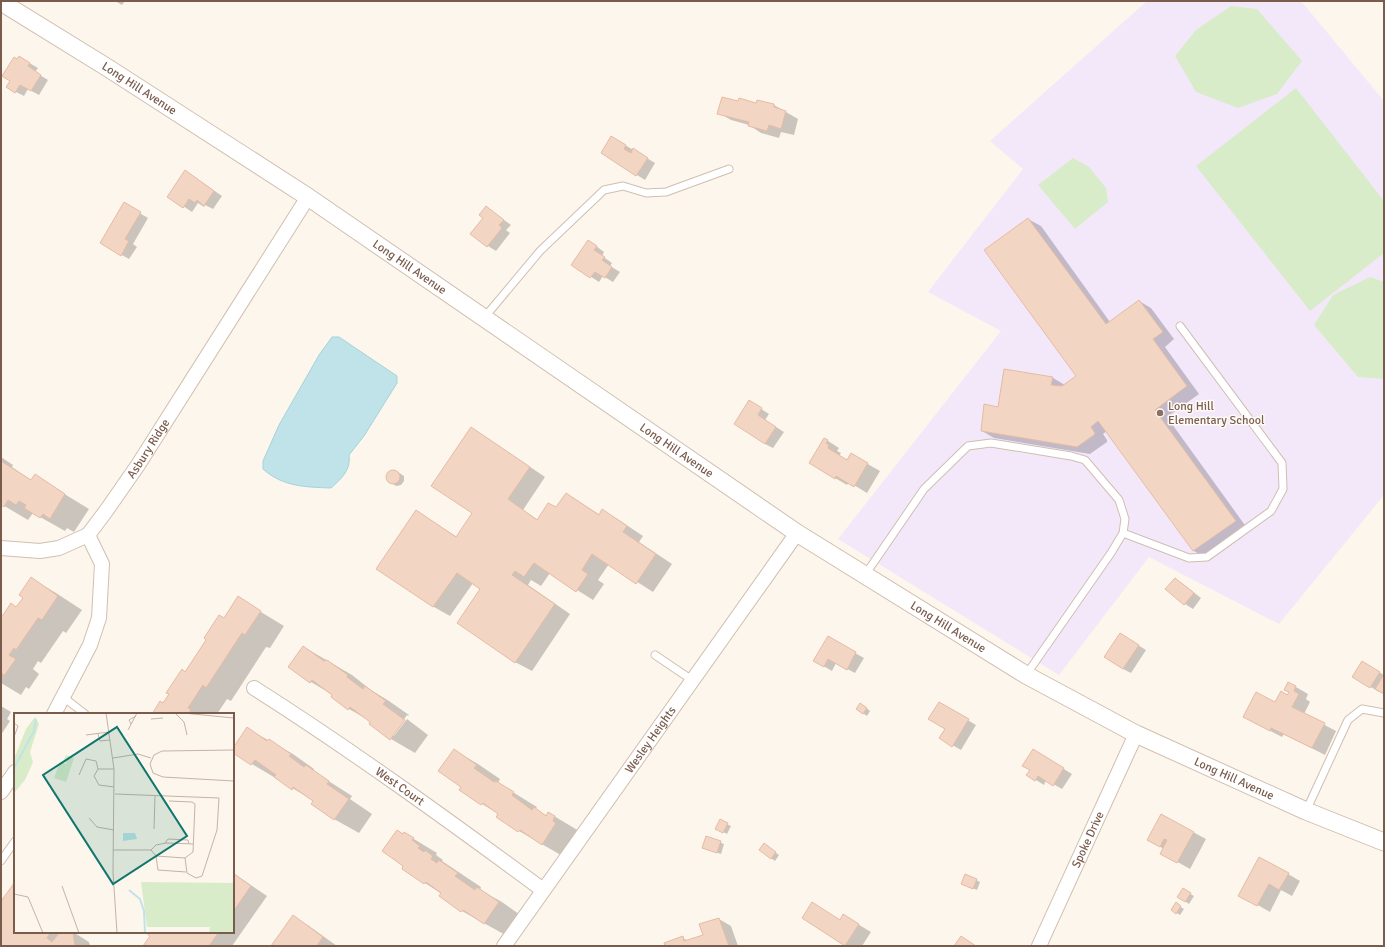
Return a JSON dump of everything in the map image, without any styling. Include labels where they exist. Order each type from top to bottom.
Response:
[{"type":"street","name":"Long Hill Avenue","points":[[1,2],[108,68],[308,197],[796,533],[1026,675],[1136,734],[1306,811],[1384,842]]},
{"type":"street","name":"Asbury Ridge","points":[[88,535],[138,465],[308,197]]},
{"type":"street","name":"Wesley Heights","points":[[504,946],[796,533]]},
{"type":"street","points":[[1,549],[40,551],[59,548],[88,535],[102,564],[100,618],[90,645],[54,713]]},
{"type":"street","name":"West Court","points":[[254,688],[414,795],[543,890]]},
{"type":"street","name":"Spoke Drive","points":[[1039,946],[1136,734]]},
{"type":"street","points":[[1,792],[14,773]]},
{"type":"lane","points":[[484,318],[540,251],[604,190],[623,186],[646,193],[666,192],[729,169]]},
{"type":"lane","points":[[1123,533],[1189,558],[1207,557],[1271,511],[1283,489],[1282,463],[1180,326]]},
{"type":"lane","points":[[865,575],[924,489],[968,446],[991,443],[1071,456],[1086,460],[1119,500],[1125,519],[1123,533],[1112,553],[1026,675]]},
{"type":"lane","points":[[655,655],[692,680]]},
{"type":"lane","points":[[62,696],[84,713]]},
{"type":"lane","points":[[1306,811],[1348,720],[1362,708],[1384,713]]},
{"type":"lane","points":[[1,861],[14,842]]},
{"type":"shaded area","name":"Long Hill Elementary School","points":[[1147,1],[1301,1],[1384,101],[1384,495],[1279,624],[1149,557],[1059,675],[838,539],[1001,331],[928,292],[1023,169],[990,141]]},
{"type":"green space","points":[[1231,6],[1257,9],[1302,61],[1277,94],[1238,108],[1196,92],[1175,56],[1196,30]]},
{"type":"green space","points":[[1296,88],[1384,201],[1384,253],[1310,311],[1196,166]]},
{"type":"green space","points":[[1073,158],[1089,167],[1106,188],[1108,202],[1075,229],[1038,185]]},
{"type":"green space","points":[[1370,277],[1384,282],[1384,379],[1358,377],[1314,325],[1333,295]]},
{"type":"water","points":[[332,337],[339,337],[397,376],[397,383],[364,436],[349,455],[349,465],[339,481],[331,488],[287,483],[263,469],[263,461],[279,425],[319,355]]},
{"type":"building","points":[[19,56],[30,63],[28,66],[41,75],[31,91],[20,85],[15,93],[6,87],[10,81],[2,76],[14,57],[17,59]]},
{"type":"building","points":[[722,97],[738,101],[739,98],[756,103],[757,100],[774,104],[774,107],[786,111],[781,129],[769,125],[767,131],[748,126],[749,122],[717,114]]},
{"type":"building","points":[[611,136],[626,145],[624,149],[631,153],[633,148],[648,158],[636,176],[601,153]]},
{"type":"building","points":[[185,170],[214,191],[204,206],[197,200],[195,203],[189,199],[183,208],[167,197]]},
{"type":"building","points":[[124,202],[141,212],[125,239],[129,241],[121,256],[100,243]]},
{"type":"building","points":[[486,206],[504,220],[499,225],[502,228],[487,247],[470,234],[483,218],[479,215]]},
{"type":"building","points":[[1028,218],[1106,324],[1139,300],[1163,332],[1153,339],[1187,386],[1155,410],[1236,521],[1193,551],[1098,421],[1091,427],[1095,433],[1094,435],[1077,447],[981,431],[984,404],[998,407],[1004,369],[1053,377],[1051,385],[1062,386],[1076,376],[984,250]]},
{"type":"building","points":[[588,240],[597,246],[594,250],[605,257],[602,260],[612,267],[605,278],[595,272],[590,278],[571,265]]},
{"type":"building","points":[[749,400],[762,408],[758,415],[776,427],[765,444],[734,424]]},
{"type":"building","points":[[471,427],[530,467],[508,499],[537,520],[548,503],[556,507],[566,493],[599,515],[602,509],[627,526],[623,532],[656,554],[636,584],[592,554],[582,570],[588,574],[576,592],[534,563],[524,577],[515,571],[512,575],[555,604],[515,663],[457,623],[480,589],[457,573],[433,607],[376,569],[416,510],[456,537],[472,513],[431,486]]},
{"type":"building","points":[[824,438],[828,440],[826,443],[829,445],[828,448],[847,460],[851,453],[868,463],[854,487],[836,476],[835,479],[809,463]]},
{"type":"building","points":[[1,461],[31,480],[35,474],[65,494],[50,519],[43,514],[40,518],[24,508],[26,505],[19,501],[16,505],[8,500],[4,507],[1,505]]},
{"type":"building","points":[[390,470],[396,470],[400,474],[400,480],[396,484],[390,484],[386,480],[386,474]]},
{"type":"building","points":[[31,577],[58,596],[42,620],[38,618],[16,650],[14,648],[9,655],[16,659],[4,676],[2,673],[1,675],[1,618],[11,603],[16,607],[23,598],[19,595]]},
{"type":"building","points":[[1175,578],[1194,593],[1184,605],[1165,589]]},
{"type":"building","points":[[238,596],[261,611],[245,635],[242,633],[206,688],[203,685],[188,708],[191,710],[189,713],[153,713],[160,701],[163,703],[169,694],[166,693],[182,669],[185,672],[206,640],[204,638],[219,615],[224,618]]},
{"type":"building","points":[[1120,633],[1139,645],[1123,669],[1104,657]]},
{"type":"building","points":[[828,636],[856,652],[847,670],[828,659],[824,667],[813,661]]},
{"type":"building","points":[[303,646],[324,661],[327,660],[348,675],[347,677],[363,689],[365,686],[386,701],[383,704],[405,720],[390,740],[350,707],[348,710],[331,697],[332,695],[312,680],[310,683],[288,667]]},
{"type":"building","points":[[1362,661],[1380,672],[1370,688],[1352,677]]},
{"type":"building","points":[[1384,674],[1384,694],[1375,689]]},
{"type":"building","points":[[1288,682],[1296,686],[1294,691],[1299,694],[1292,707],[1325,723],[1312,748],[1271,728],[1270,731],[1243,717],[1256,692],[1275,702],[1281,691],[1287,695],[1289,692],[1284,690]]},
{"type":"building","points":[[939,702],[969,719],[952,747],[939,738],[945,729],[928,719]]},
{"type":"building","points":[[860,703],[867,708],[863,714],[856,709]]},
{"type":"building","points":[[247,727],[267,741],[269,739],[291,754],[289,756],[304,767],[306,765],[329,781],[327,784],[349,799],[334,820],[311,804],[313,801],[293,787],[292,790],[274,777],[276,775],[255,760],[251,765],[234,754],[234,746]]},
{"type":"building","points":[[454,749],[477,765],[474,768],[494,782],[496,781],[514,792],[512,795],[532,810],[534,807],[546,816],[548,812],[555,816],[553,821],[556,823],[542,845],[520,830],[518,832],[496,817],[498,814],[483,803],[481,805],[459,790],[461,787],[438,771]]},
{"type":"building","points":[[1033,749],[1064,768],[1053,786],[1038,776],[1035,781],[1026,775],[1030,770],[1022,766]]},
{"type":"building","points":[[1161,814],[1194,832],[1177,863],[1160,854],[1167,840],[1164,839],[1160,847],[1147,840]]},
{"type":"building","points":[[720,819],[728,823],[723,833],[715,829]]},
{"type":"building","points":[[397,830],[414,838],[412,840],[420,846],[418,848],[424,852],[425,850],[433,856],[431,859],[437,863],[439,860],[458,873],[455,876],[475,890],[477,887],[499,902],[484,924],[463,910],[461,912],[439,896],[441,893],[426,882],[424,884],[402,869],[403,866],[382,851]]},
{"type":"building","points":[[706,836],[721,841],[717,853],[702,848]]},
{"type":"building","points":[[764,843],[776,852],[771,859],[759,850]]},
{"type":"building","points":[[1259,857],[1289,873],[1279,890],[1269,884],[1257,906],[1238,896]]},
{"type":"building","points":[[234,874],[251,886],[234,911]]},
{"type":"building","points":[[965,874],[977,879],[973,889],[961,884]]},
{"type":"building","points":[[14,883],[14,933],[50,933],[47,938],[52,942],[59,933],[73,933],[75,946],[1,946],[1,901]]},
{"type":"building","points":[[1183,888],[1191,893],[1185,902],[1177,897]]},
{"type":"building","points":[[812,902],[840,920],[843,914],[859,924],[845,946],[802,918]]},
{"type":"building","points":[[1176,902],[1181,906],[1176,914],[1171,910]]},
{"type":"building","points":[[293,915],[323,937],[317,946],[271,946]]},
{"type":"building","points":[[719,918],[729,946],[665,946],[664,943],[683,936],[684,941],[703,935],[699,924]]},
{"type":"building","points":[[146,933],[218,933],[209,946],[143,946],[150,936]]},
{"type":"building","points":[[961,936],[976,946],[954,946]]},
{"type":"place","name":"Long Hill Elementary School","points":[[1160,413]]}]
